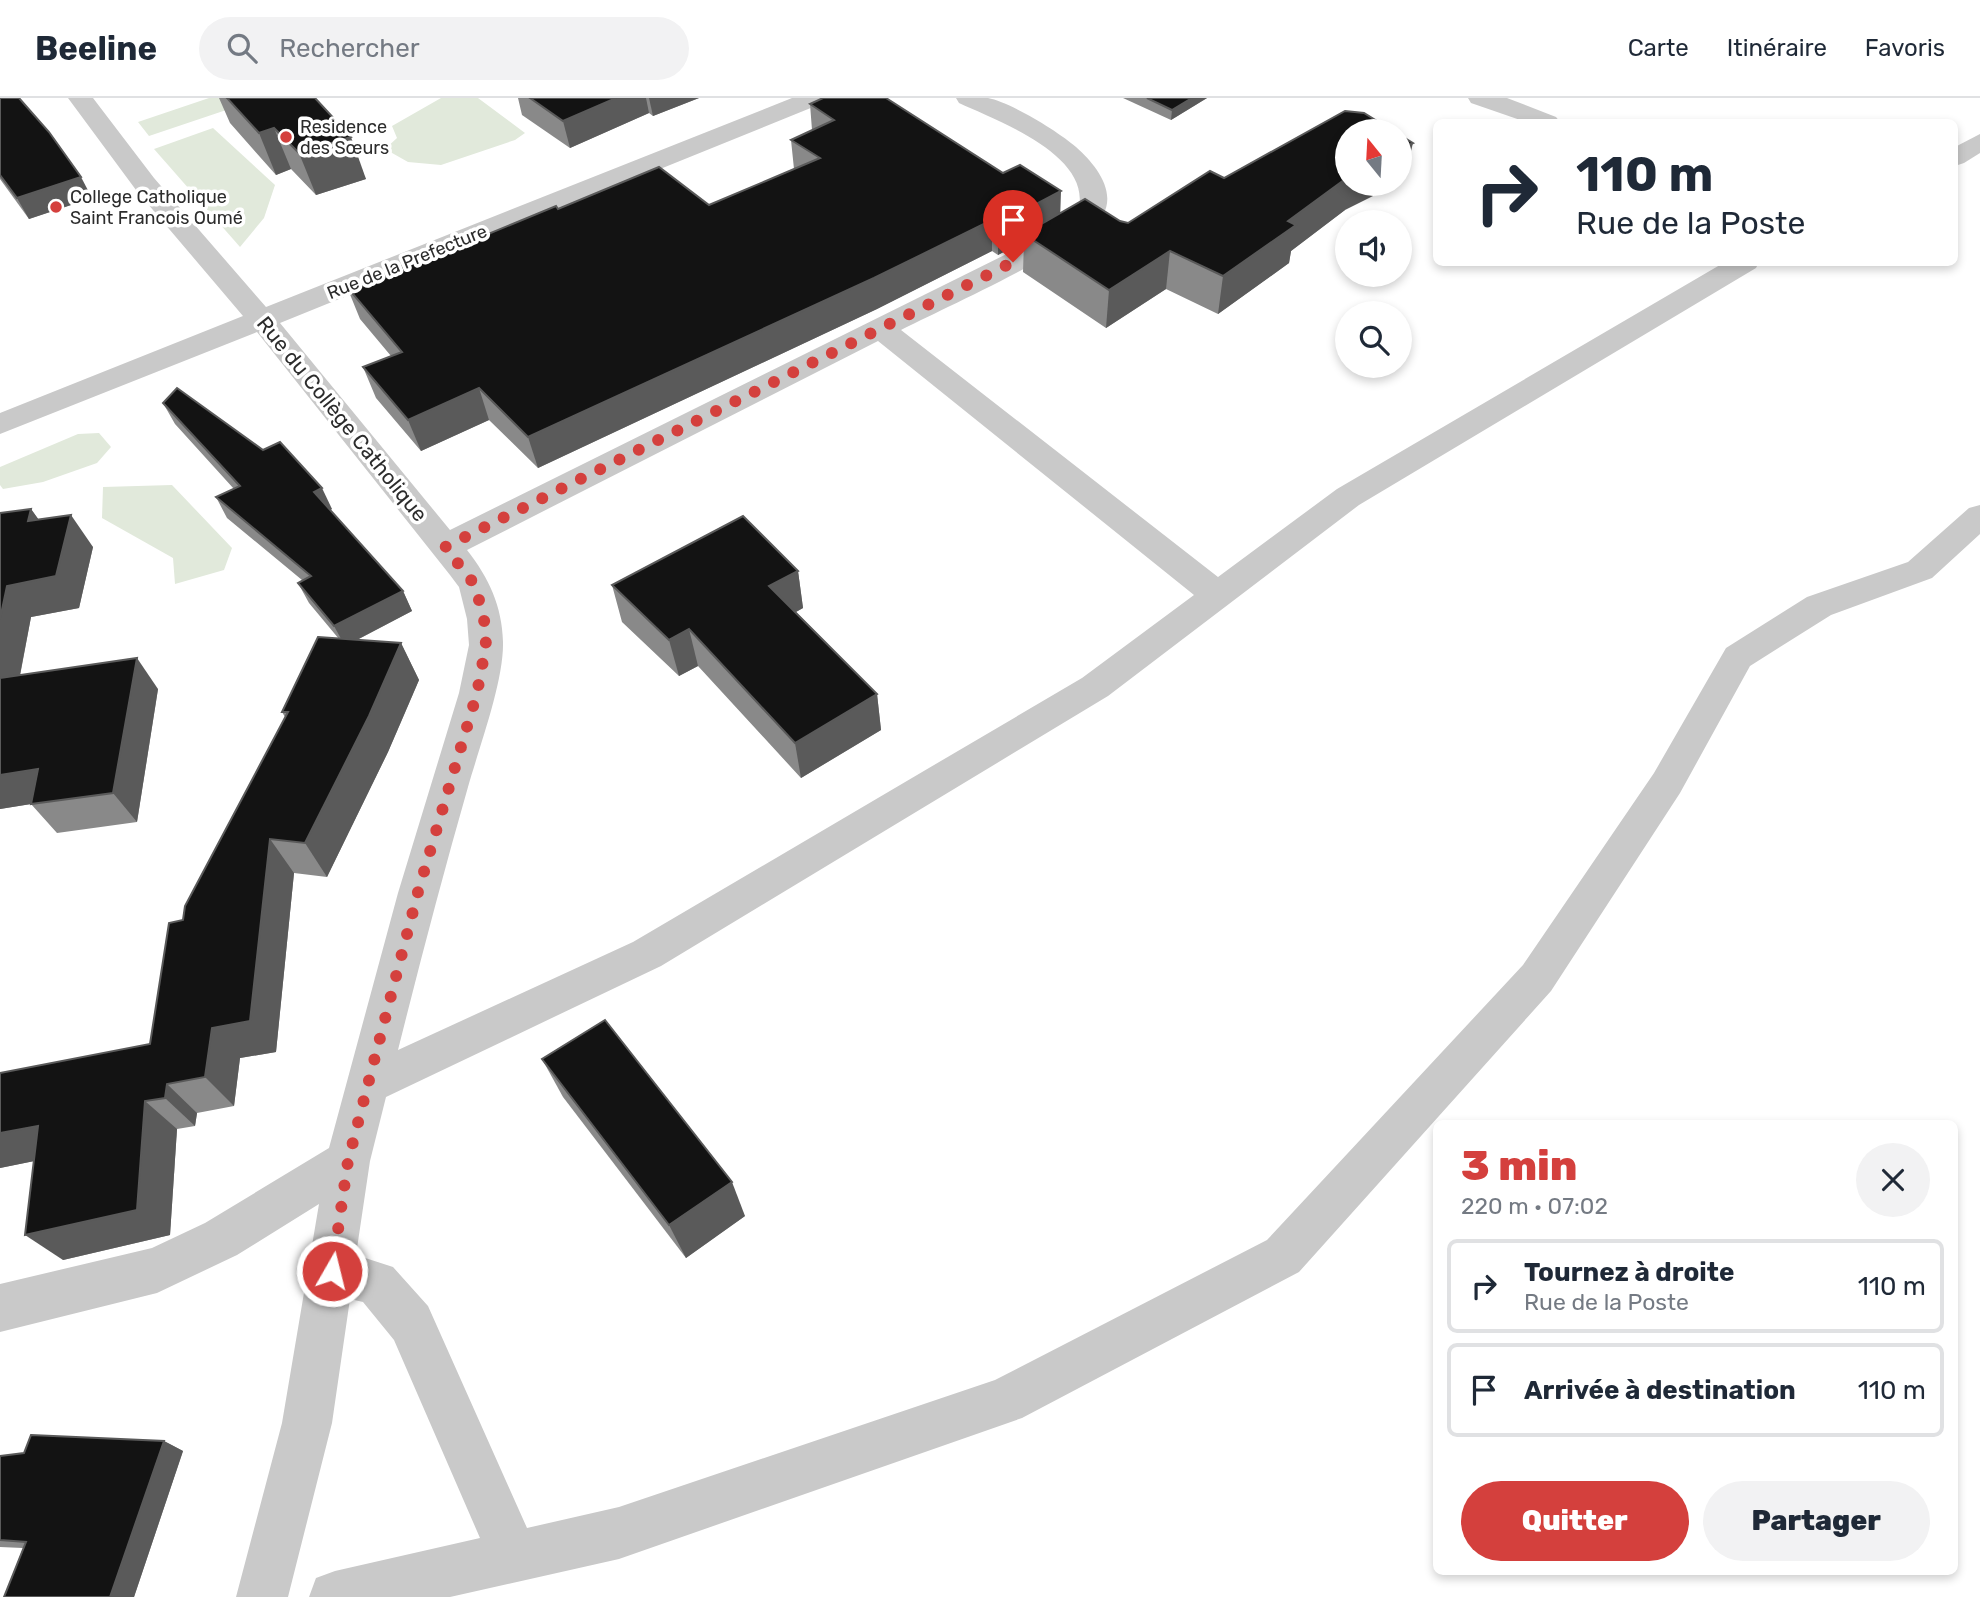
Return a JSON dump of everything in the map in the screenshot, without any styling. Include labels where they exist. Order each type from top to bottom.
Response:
[{"type":"street","name":"Rue du Collège Catholique","points":[[80,98],[145,184],[263,321],[475,585],[484,619],[486,645],[477,693],[418,892],[348,1161],[307,1423],[261,1597]]},
{"type":"street","name":"Rue de la Prefecture","points":[[0,424],[263,321],[814,98]]},
{"type":"street","points":[[445,547],[1063,237],[1091,214],[1095,193],[1081,164],[1051,139],[968,98]]},
{"type":"street","points":[[1480,98],[1540,119]]},
{"type":"street","points":[[1958,156],[1980,142]]},
{"type":"street","points":[[369,1084],[648,954],[1095,687],[1348,497],[1739,266]]},
{"type":"street","points":[[881,329],[1217,595]]},
{"type":"street","points":[[335,1597],[619,1533],[1005,1401],[1283,1256],[1537,978],[1667,783],[1738,657],[1819,606],[1920,570],[1980,516]]},
{"type":"street","points":[[0,1308],[157,1270],[221,1239],[348,1161]]},
{"type":"street","points":[[332,1271],[377,1283],[411,1324],[514,1557]]},
{"type":"shaded area","points":[[209,98],[262,98],[149,136],[138,122]]},
{"type":"shaded area","points":[[441,98],[478,98],[525,133],[515,140],[441,165],[408,162],[385,149],[397,138],[392,126]]},
{"type":"shaded area","points":[[213,128],[275,185],[264,218],[240,247],[154,149]]},
{"type":"shaded area","points":[[99,433],[111,447],[97,463],[43,482],[3,489],[0,485],[0,467],[78,434]]},
{"type":"shaded area","points":[[172,485],[232,548],[224,570],[175,584],[173,558],[102,518],[103,487]]},
{"type":"building","points":[[0,98],[19,98],[49,132],[81,177],[17,198],[0,175]]},
{"type":"building","points":[[227,98],[315,98],[351,137],[299,153],[274,128],[259,133]]},
{"type":"building","points":[[530,98],[616,98],[563,121]]},
{"type":"building","points":[[823,98],[886,98],[1003,173],[1020,165],[1061,191],[998,224],[992,220],[874,278],[528,437],[479,388],[408,420],[363,367],[402,352],[347,287],[450,247],[452,249],[556,206],[558,209],[659,167],[709,205],[820,158],[791,140],[834,120],[810,104]]},
{"type":"building","points":[[1147,98],[1192,98],[1172,110]]},
{"type":"building","points":[[1345,111],[1364,113],[1374,119],[1335,119],[1335,187],[1288,221],[1296,225],[1223,276],[1170,251],[1109,290],[1024,234],[1085,199],[1120,221],[1128,223],[1210,171],[1224,178]]},
{"type":"building","points":[[177,388],[263,450],[280,442],[322,488],[314,492],[403,591],[334,626],[298,583],[311,576],[216,497],[240,486],[163,403]]},
{"type":"building","points":[[31,509],[28,521],[71,515],[56,576],[7,586],[0,619],[0,513]]},
{"type":"building","points":[[743,516],[798,571],[769,586],[877,694],[795,743],[689,629],[669,640],[612,585]]},
{"type":"building","points":[[318,637],[401,643],[369,716],[305,843],[270,839],[250,1021],[212,1028],[205,1077],[167,1084],[165,1098],[145,1101],[137,1210],[25,1235],[38,1126],[0,1133],[0,1073],[150,1044],[169,923],[183,920],[185,906],[288,712],[282,712]]},
{"type":"building","points":[[137,658],[113,793],[31,804],[38,769],[0,775],[0,678]]},
{"type":"building","points":[[605,1020],[732,1182],[669,1225],[542,1059]]},
{"type":"building","points":[[31,1435],[164,1441],[110,1597],[4,1597],[26,1542],[0,1540],[0,1456],[24,1453]]},
{"type":"place","name":"Residence des Sœurs","points":[[286,137]]},
{"type":"place","name":"College Catholique Saint Francois Oumé","points":[[56,207]]},
{"type":"route","points":[[332,1271],[348,1161],[418,892],[477,693],[486,645],[481,601],[475,585],[445,547],[1013,262]]}]
